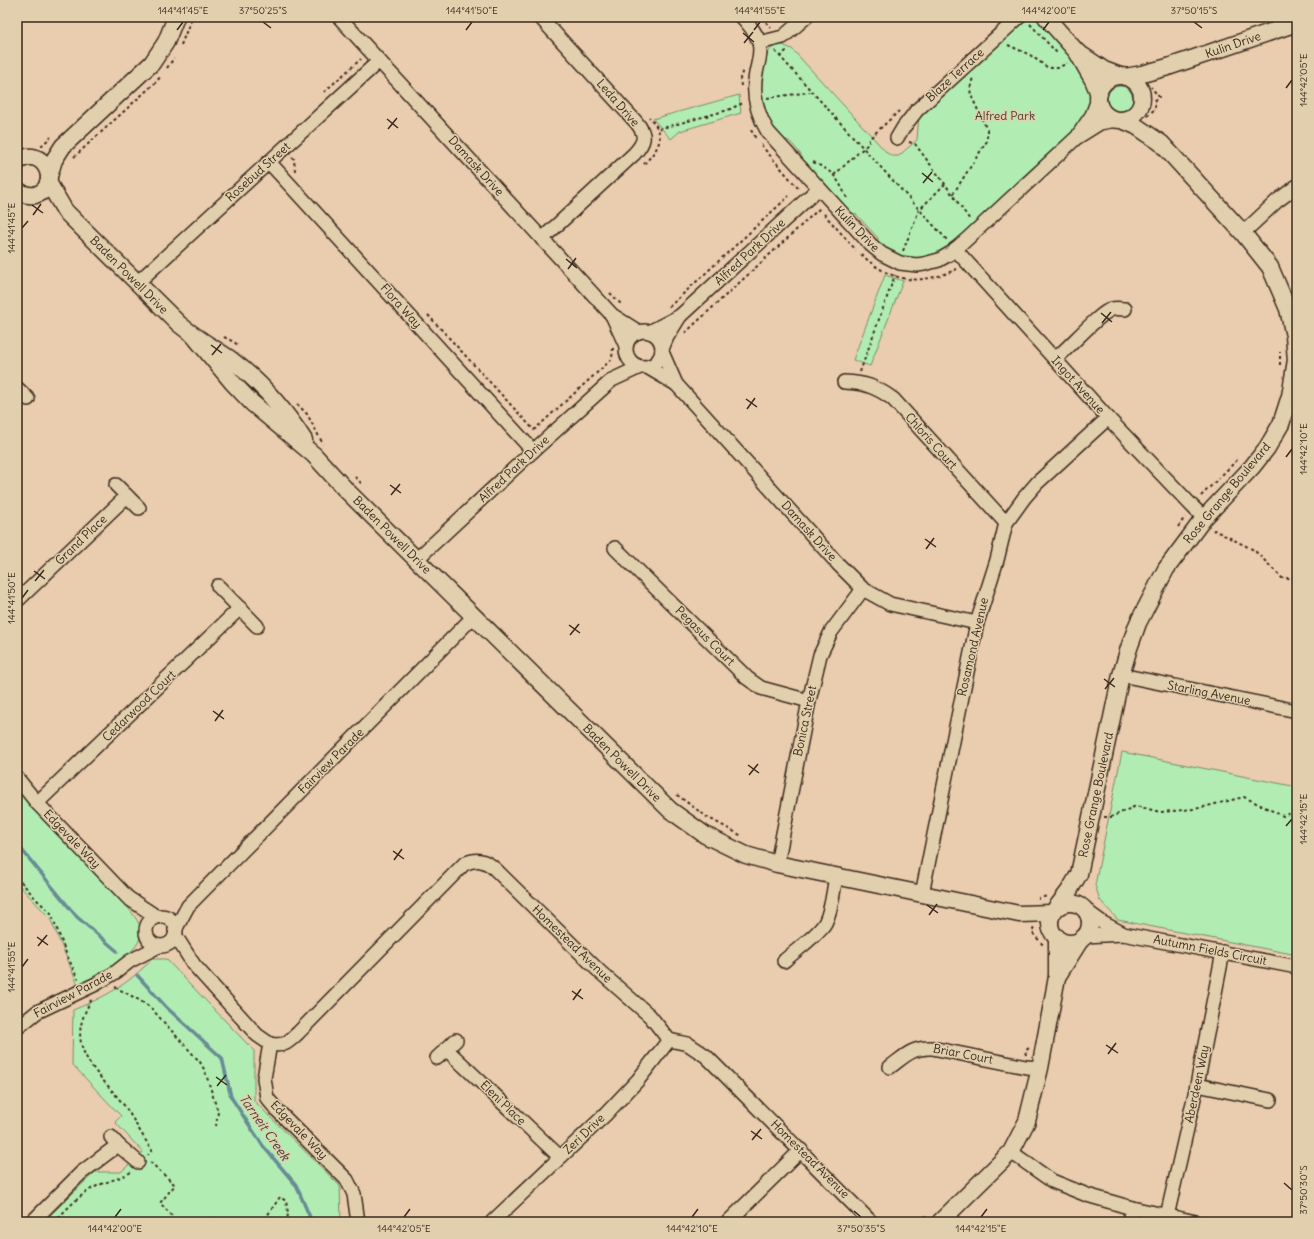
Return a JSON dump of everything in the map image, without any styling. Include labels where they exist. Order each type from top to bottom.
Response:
[{"type":"street","points":[[31,154],[58,141],[152,63],[166,42],[176,17]]},
{"type":"street","name":"Damask Drive","points":[[339,17],[612,315],[626,348]]},
{"type":"street","name":"Leda Drive","points":[[540,17],[636,122],[644,136],[642,145],[634,154],[542,239]]},
{"type":"street","name":"Kulin Drive","points":[[742,17],[763,42],[755,84],[756,99],[760,117],[768,132],[876,250],[886,256],[898,267],[932,263],[946,257],[1076,138],[1100,123],[1119,120]]},
{"type":"street","points":[[763,42],[784,37],[806,17]]},
{"type":"street","points":[[1046,17],[1072,58],[1093,80],[1103,112],[1109,117],[1119,120],[1129,118],[1140,108],[1142,98],[1136,83],[1072,58]]},
{"type":"street","name":"Blaze Terrace","points":[[897,138],[910,117],[920,106],[1022,22]]},
{"type":"street","name":"Kulin Drive","points":[[1123,77],[1168,67],[1297,22]]},
{"type":"street","name":"Rosebud Street","points":[[137,283],[379,61]]},
{"type":"street","name":"Kulin Drive","points":[[1142,98],[1168,67]]},
{"type":"street","points":[[1098,96],[1101,87],[1106,81],[1113,78],[1123,77]]},
{"type":"street","name":"Kulin Drive","points":[[1076,138],[1092,114],[1098,96]]},
{"type":"street","name":"Rose Grange Boulevard","points":[[1054,911],[1069,891],[1079,874],[1121,675],[1138,623],[1166,569],[1204,518],[1252,467],[1267,448],[1281,424],[1290,396],[1296,360],[1294,336],[1288,309],[1270,267],[1243,234],[1161,143],[1146,117],[1142,98]]},
{"type":"street","name":"Rose Grange Boulevard","points":[[1119,120],[1136,126],[1161,143]]},
{"type":"street","points":[[23,194],[43,190],[49,179],[58,141]]},
{"type":"street","name":"Baden Powell Drive","points":[[31,154],[46,166],[49,179],[65,211],[137,283],[194,336],[252,404],[320,452]]},
{"type":"street","name":"Flora Way","points":[[269,162],[533,451]]},
{"type":"street","points":[[1243,234],[1277,201],[1297,186]]},
{"type":"street","name":"Alfred Park Drive","points":[[662,350],[667,337],[680,316],[819,188]]},
{"type":"street","name":"Baden Powell Drive","points":[[23,194],[65,211]]},
{"type":"street","name":"Ingot Avenue","points":[[955,249],[1108,418],[1204,518]]},
{"type":"street","points":[[1055,359],[1101,316],[1112,309],[1125,309]]},
{"type":"street","name":"Damask Drive","points":[[612,315],[644,332]]},
{"type":"street","name":"Alfred Park Drive","points":[[644,332],[680,316]]},
{"type":"street","points":[[644,332],[658,338],[662,350],[657,362],[644,367],[631,362],[627,357],[626,348],[631,337],[644,332]]},
{"type":"street","name":"Baden Powell Drive","points":[[194,336],[229,358],[266,390],[320,452],[345,489],[670,810],[705,834],[746,855],[777,864],[1019,914],[1054,911]]},
{"type":"street","name":"Alfred Park Drive","points":[[612,380],[626,348]]},
{"type":"street","name":"Damask Drive","points":[[662,350],[676,384],[838,564],[863,589],[890,604],[976,623]]},
{"type":"street","name":"Damask Drive","points":[[644,367],[676,384]]},
{"type":"street","name":"Alfred Park Drive","points":[[417,559],[612,380],[644,367]]},
{"type":"street","name":"Chloris Court","points":[[850,382],[878,388],[893,399],[1006,523]]},
{"type":"street","points":[[17,388],[28,399]]},
{"type":"street","points":[[252,404],[266,390]]},
{"type":"street","name":"Rosamond Avenue","points":[[922,894],[976,623],[997,560],[1006,523],[1037,483],[1108,418]]},
{"type":"street","points":[[116,485],[139,508]]},
{"type":"street","name":"Grand Place","points":[[17,601],[127,496]]},
{"type":"street","name":"Pegasus Court","points":[[616,548],[747,678],[761,688],[809,700]]},
{"type":"street","points":[[218,586],[257,626]]},
{"type":"street","name":"Bonica Street","points":[[777,864],[809,700],[820,655],[831,632],[863,589]]},
{"type":"street","name":"Cedarwood Court","points":[[37,803],[240,608]]},
{"type":"street","name":"Fairview Parade","points":[[175,932],[188,906],[474,616]]},
{"type":"street","name":"Starling Avenue","points":[[1121,675],[1297,711]]},
{"type":"street","name":"Edgevale Way","points":[[17,778],[37,803],[128,898],[160,917]]},
{"type":"street","name":"Homestead Avenue","points":[[270,1044],[278,1046],[285,1044],[298,1033],[464,864],[481,860],[489,863],[600,972],[650,1016],[669,1040],[688,1044],[706,1056],[872,1222]]},
{"type":"street","name":"Rose Grange Boulevard","points":[[1079,874],[1084,909]]},
{"type":"street","points":[[784,961],[816,933],[825,923],[836,877]]},
{"type":"street","name":"Edgevale Way","points":[[128,898],[146,932]]},
{"type":"street","points":[[1057,977],[1083,937],[1089,925],[1089,920],[1084,909],[1077,904],[1062,904],[1054,911],[1050,922],[1055,936],[1061,940],[1071,942],[1083,937]]},
{"type":"street","name":"Fairview Parade","points":[[160,917],[188,906]]},
{"type":"street","name":"Autumn Fields Circuit","points":[[1084,909],[1103,923],[1123,934]]},
{"type":"street","name":"Baden Powell Drive","points":[[1019,914],[1055,936]]},
{"type":"street","points":[[194,965],[162,946],[151,942],[146,932],[149,922],[160,917],[171,921],[175,932],[194,965],[257,1035],[270,1044]]},
{"type":"street","name":"Fairview Parade","points":[[130,961],[146,932]]},
{"type":"street","points":[[162,946],[171,942],[175,932]]},
{"type":"street","name":"Autumn Fields Circuit","points":[[1083,937],[1123,934],[1297,967]]},
{"type":"street","points":[[940,1222],[1011,1152],[1027,1121],[1040,1068],[1057,977],[1055,936]]},
{"type":"street","name":"Fairview Parade","points":[[17,1028],[37,1012],[106,978],[130,961],[162,946]]},
{"type":"street","name":"Aberdeen Way","points":[[1168,1216],[1197,1085],[1223,952]]},
{"type":"street","name":"Eleni Place","points":[[456,1040],[442,1054],[560,1158]]},
{"type":"street","name":"Zeri Drive","points":[[492,1222],[605,1114],[638,1080],[669,1040]]},
{"type":"street","name":"Edgevale Way","points":[[270,1044],[264,1078],[267,1098],[278,1111],[347,1180],[354,1194],[358,1222]]},
{"type":"street","name":"Briar Court","points":[[890,1067],[914,1050],[922,1047],[1026,1067],[1040,1068]]},
{"type":"street","points":[[1197,1085],[1270,1100]]},
{"type":"street","points":[[32,1222],[80,1173],[115,1141],[135,1167]]},
{"type":"street","points":[[728,1222],[801,1150]]},
{"type":"street","points":[[1011,1152],[1052,1181],[1087,1195],[1132,1208],[1196,1222]]},
{"type":"street","points":[[1129,1222],[1132,1208]]},
{"type":"path","points":[[1022,22],[1029,23],[1072,58]]},
{"type":"path","points":[[1010,40],[1007,45],[1030,55],[1047,67],[1058,68],[1072,58]]},
{"type":"path","points":[[763,42],[955,249]]},
{"type":"path","points":[[1071,68],[1072,58]]},
{"type":"path","points":[[741,91],[740,78],[744,67]]},
{"type":"path","points":[[952,194],[987,141],[987,130],[971,95],[970,89],[973,75]]},
{"type":"path","points":[[659,129],[728,110],[742,103],[756,99],[811,92]]},
{"type":"path","points":[[742,97],[744,109]]},
{"type":"path","points":[[665,310],[799,188],[754,136],[749,125]]},
{"type":"path","points":[[834,175],[869,143],[869,139],[873,135]]},
{"type":"path","points":[[897,138],[915,144],[971,219],[966,223]]},
{"type":"path","points":[[31,154],[58,141]]},
{"type":"path","points":[[283,149],[294,159],[294,170],[299,175]]},
{"type":"path","points":[[850,382],[898,267],[919,210],[945,184]]},
{"type":"path","points":[[608,290],[624,307]]},
{"type":"path","points":[[427,314],[534,430],[612,359],[613,338],[620,332]]},
{"type":"path","points":[[221,335],[234,342],[239,347]]},
{"type":"path","points":[[296,403],[307,414],[320,452]]},
{"type":"path","points":[[354,476],[365,488]]},
{"type":"path","points":[[1210,535],[1214,530],[1254,550],[1282,578],[1297,578]]},
{"type":"path","points":[[674,793],[707,817],[745,837]]},
{"type":"path","points":[[1091,818],[1111,817],[1136,806],[1160,812],[1195,809],[1244,797],[1283,816],[1297,811]]},
{"type":"path","points":[[17,877],[36,899],[51,913],[66,953],[83,989],[91,1001],[85,1011],[80,1027],[80,1044],[87,1060],[126,1108],[152,1150],[146,1158],[175,1185],[160,1202],[178,1222]]},
{"type":"path","points":[[1033,900],[1039,898]]},
{"type":"path","points":[[106,978],[115,988],[150,1007],[200,1062],[205,1071],[218,1112],[216,1126]]},
{"type":"path","points":[[54,1222],[80,1196],[96,1186],[120,1178],[135,1167]]},
{"type":"path","points":[[259,1222],[267,1216],[280,1197],[286,1201],[288,1205],[287,1222]]},
{"type":"path","points":[[201,1222],[213,1217],[221,1219],[224,1222]]},
{"type":"green space","name":"Alfred Park","points":[[1029,18],[1040,21],[1081,65],[1093,96],[1085,119],[1060,147],[944,252],[921,259],[899,257],[877,244],[878,238],[856,214],[849,212],[801,161],[801,155],[792,144],[788,140],[780,138],[774,131],[765,114],[762,96],[762,77],[768,53],[773,47],[780,44],[792,49],[887,153],[892,156],[899,156],[917,140],[919,116],[1025,19]]},
{"type":"green space","points":[[1120,86],[1129,90],[1133,99],[1129,108],[1120,112],[1111,108],[1107,99],[1111,90]]},
{"type":"green space","points":[[739,95],[741,113],[680,131],[671,139],[653,119]]},
{"type":"green space","points":[[885,275],[903,281],[870,366],[853,360]]},
{"type":"green space","points":[[1122,752],[1297,787],[1297,955],[1118,920],[1100,900],[1095,885]]},
{"type":"green space","points":[[17,788],[60,836],[126,905],[137,920],[141,929],[140,938],[135,947],[127,955],[106,970],[78,985],[50,918],[17,883]]},
{"type":"green space","points":[[153,959],[166,959],[254,1051],[254,1101],[340,1186],[341,1222],[43,1222],[95,1172],[121,1172],[143,1152],[115,1122],[121,1116],[72,1064],[73,1010],[116,989],[132,978]]},
{"type":"waterway","name":"Tarneit Creek","points":[[17,844],[77,917],[117,951]]},
{"type":"waterway","name":"Tarneit Creek","points":[[137,975],[166,1007],[222,1058],[231,1097],[263,1146],[296,1185],[312,1222]]}]
